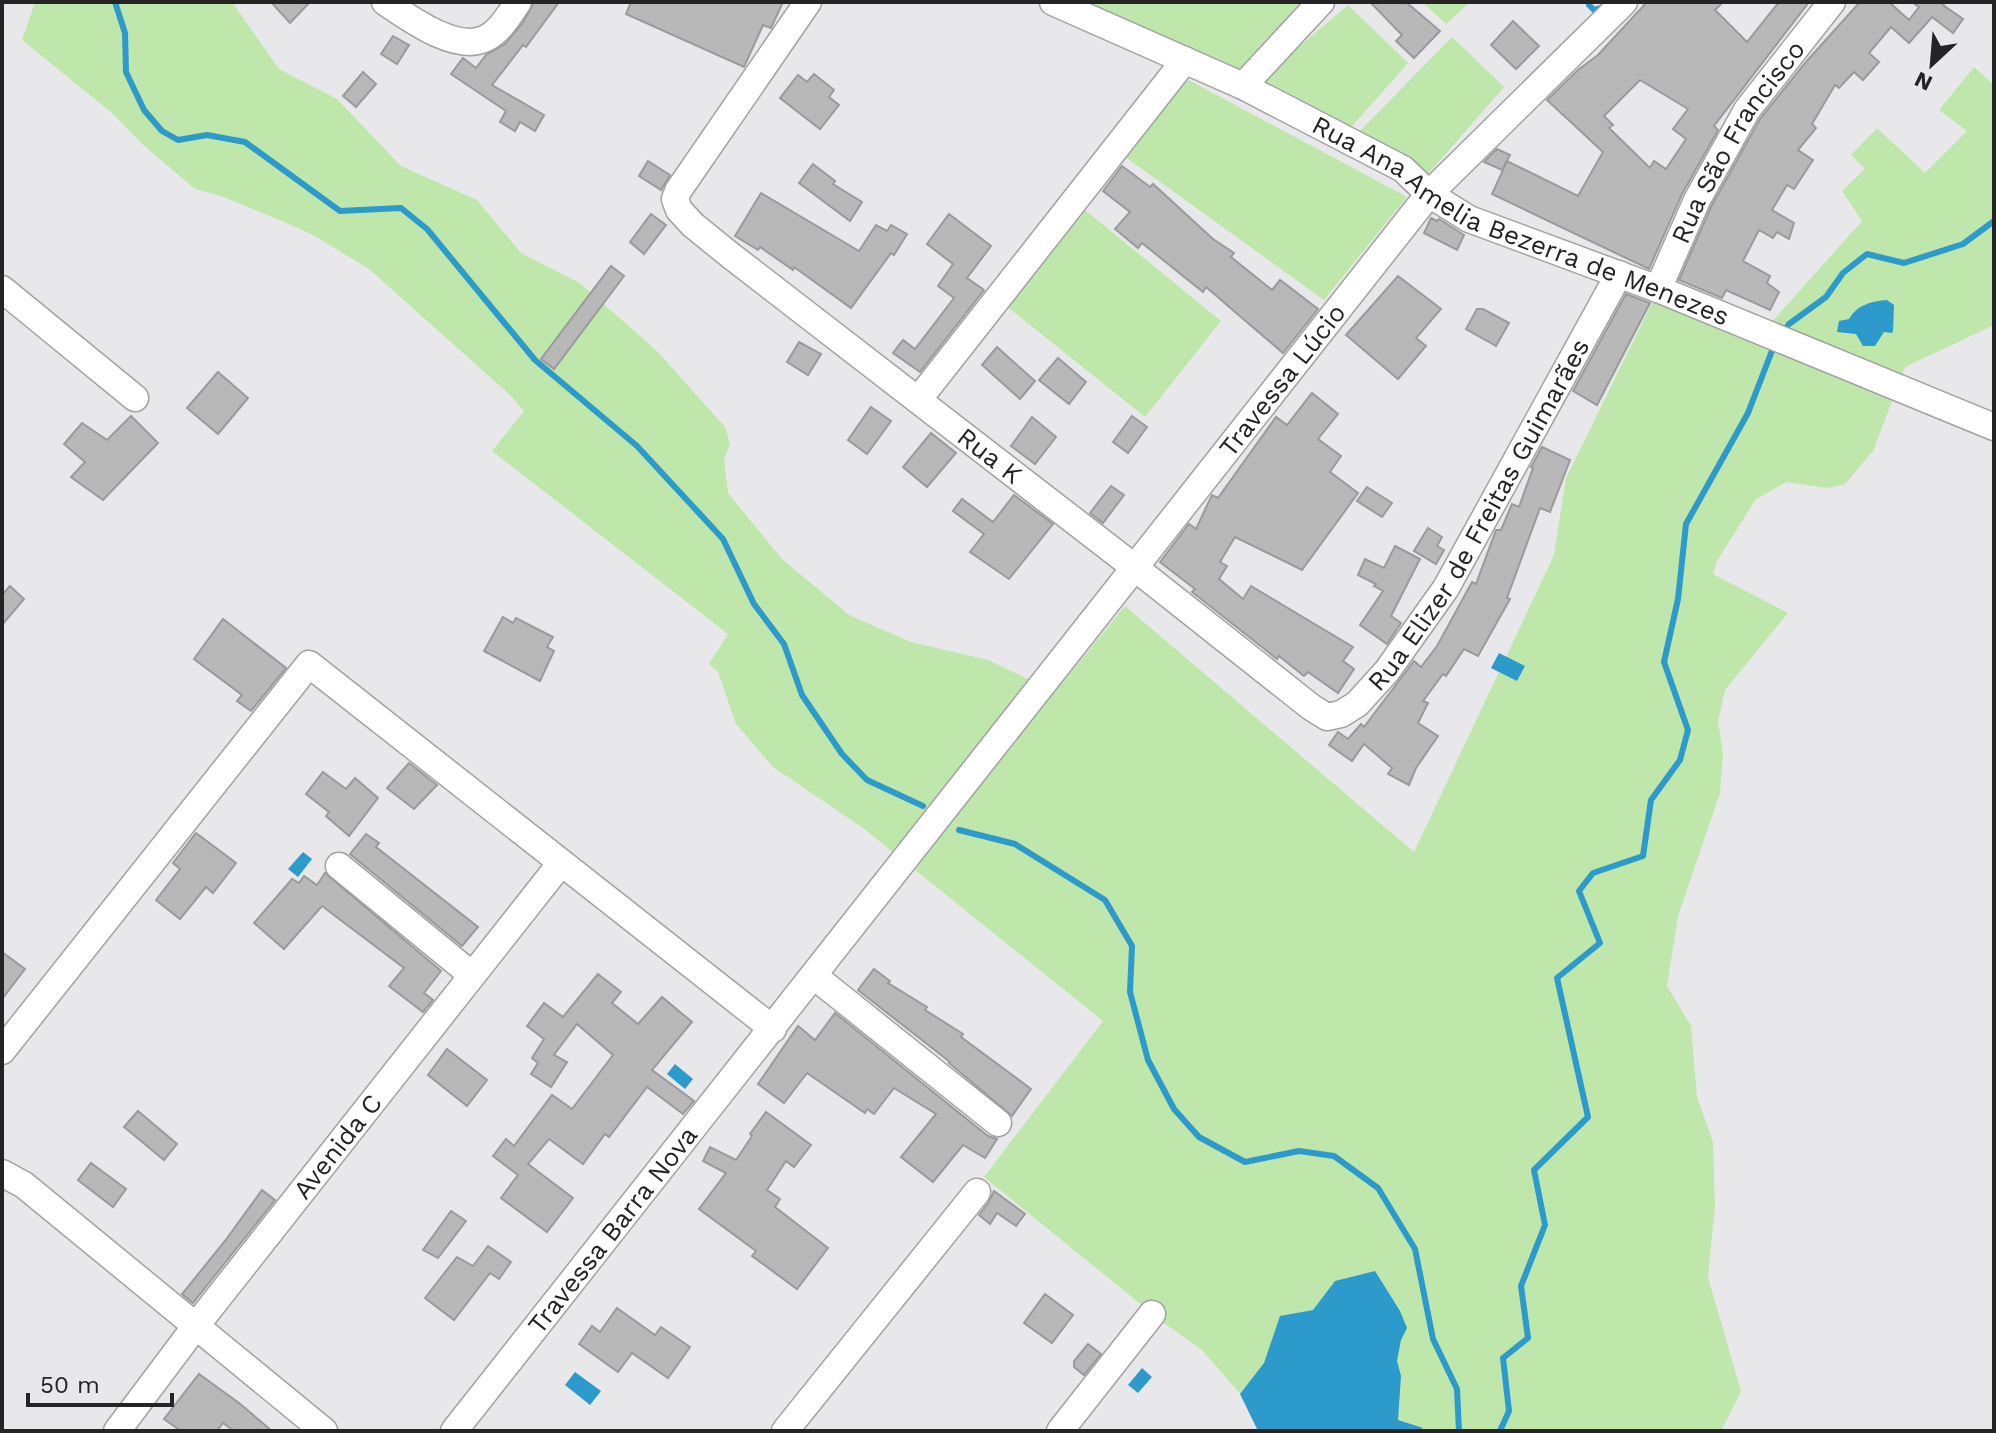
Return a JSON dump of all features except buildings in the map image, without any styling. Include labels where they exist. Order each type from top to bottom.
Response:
[{"type":"street","points":[[385,2],[427,29],[462,43],[483,40],[496,31],[518,2]]},
{"type":"street","name":"Rua K","points":[[808,2],[675,199],[679,210],[693,225],[1311,707]]},
{"type":"street","name":"Rua Ana Amelia Bezerra de Menezes","points":[[1053,2],[1243,86],[1403,169],[1429,194],[1469,219],[1658,289],[1994,427]]},
{"type":"street","points":[[1243,86],[1321,2]]},
{"type":"street","name":"Travessa Lúcio","points":[[814,976],[1429,194],[1624,2]]},
{"type":"street","name":"Rua São Francisco","points":[[1658,289],[1697,200],[1747,110],[1832,2]]},
{"type":"street","points":[[918,400],[1185,60]]},
{"type":"street","name":"Rua Elizer de Freitas Guimarães","points":[[1311,707],[1327,717],[1341,714],[1357,704],[1387,671],[1438,600],[1511,474],[1619,274]]},
{"type":"street","points":[[2,289],[135,398]]},
{"type":"street","points":[[7,1036],[309,664],[773,1029]]},
{"type":"street","name":"Avenida C","points":[[117,1431],[195,1327],[561,863]]},
{"type":"street","points":[[339,866],[472,975]]},
{"type":"street","points":[[814,976],[998,1123]]},
{"type":"street","name":"Travessa Barra Nova","points":[[454,1431],[814,976]]},
{"type":"street","points":[[2,1173],[24,1185],[324,1431]]},
{"type":"street","points":[[785,1431],[977,1192]]},
{"type":"street","points":[[1060,1431],[1152,1314]]},
{"type":"green space","points":[[35,2],[232,2],[279,69],[337,99],[401,166],[477,200],[521,253],[580,283],[657,351],[725,427],[730,444],[724,459],[728,493],[782,559],[849,615],[911,642],[988,660],[1055,692],[1125,606],[1414,852],[1554,555],[1566,478],[1656,295],[1760,335],[1862,221],[1842,191],[1865,169],[1851,155],[1877,128],[1925,173],[1967,131],[1939,110],[1974,67],[1994,85],[1994,325],[1905,367],[1873,451],[1845,484],[1828,488],[1786,482],[1756,499],[1717,561],[1713,574],[1788,613],[1725,690],[1718,722],[1723,753],[1720,793],[1678,916],[1667,986],[1691,1026],[1697,1097],[1713,1142],[1715,1205],[1708,1277],[1741,1391],[1721,1431],[1259,1431],[1258,1414],[1202,1350],[1165,1324],[984,1177],[1103,1021],[863,828],[773,767],[736,724],[718,672],[709,664],[728,634],[492,451],[524,411],[510,395],[369,269],[313,235],[221,196],[195,189],[142,144],[112,113],[22,40]]},
{"type":"green space","points":[[1099,2],[1313,2],[1243,77],[1092,10]]},
{"type":"green space","points":[[1422,2],[1470,2],[1446,24]]},
{"type":"green space","points":[[1348,5],[1408,63],[1348,131],[1254,85]]},
{"type":"green space","points":[[1452,37],[1504,87],[1428,174],[1358,133]]},
{"type":"green space","points":[[1185,78],[1407,197],[1324,300],[1124,156]]},
{"type":"green space","points":[[1074,201],[1221,321],[1145,417],[1000,301]]},
{"type":"water","points":[[1887,300],[1894,305],[1893,331],[1884,332],[1875,346],[1863,346],[1856,334],[1837,332],[1839,321],[1849,319],[1870,303]]},
{"type":"water","points":[[1499,653],[1525,666],[1517,681],[1491,668]]},
{"type":"water","points":[[303,852],[312,859],[298,877],[288,869]]},
{"type":"water","points":[[675,1064],[693,1079],[685,1089],[667,1074]]},
{"type":"water","points":[[1375,1271],[1407,1328],[1397,1361],[1401,1376],[1398,1420],[1423,1428],[1418,1431],[1258,1431],[1240,1394],[1264,1363],[1280,1316],[1313,1310],[1335,1281]]},
{"type":"water","points":[[1142,1368],[1152,1377],[1138,1393],[1128,1385]]},
{"type":"water","points":[[575,1372],[601,1391],[590,1405],[565,1385]]},
{"type":"waterway","points":[[115,2],[125,33],[126,72],[144,110],[162,131],[178,140],[207,135],[245,142],[340,211],[401,208],[427,229],[535,360],[637,446],[723,539],[754,604],[784,644],[802,695],[842,754],[867,780],[923,806]]},
{"type":"waterway","points":[[1589,5],[1594,10],[1603,7]]},
{"type":"waterway","points":[[1781,334],[1789,324],[1826,297],[1843,273],[1867,254],[1904,263],[1963,244],[1994,221]]},
{"type":"waterway","points":[[1500,1431],[1509,1411],[1503,1358],[1528,1338],[1521,1286],[1545,1225],[1534,1170],[1588,1117],[1557,978],[1600,943],[1579,891],[1593,873],[1643,856],[1651,800],[1680,760],[1688,730],[1664,662],[1678,599],[1686,524],[1748,413],[1775,343]]},
{"type":"waterway","points":[[959,830],[1015,844],[1105,900],[1132,946],[1130,992],[1148,1060],[1174,1109],[1199,1137],[1245,1162],[1299,1151],[1334,1156],[1378,1188],[1415,1249],[1433,1339],[1457,1389],[1459,1431]]}]
